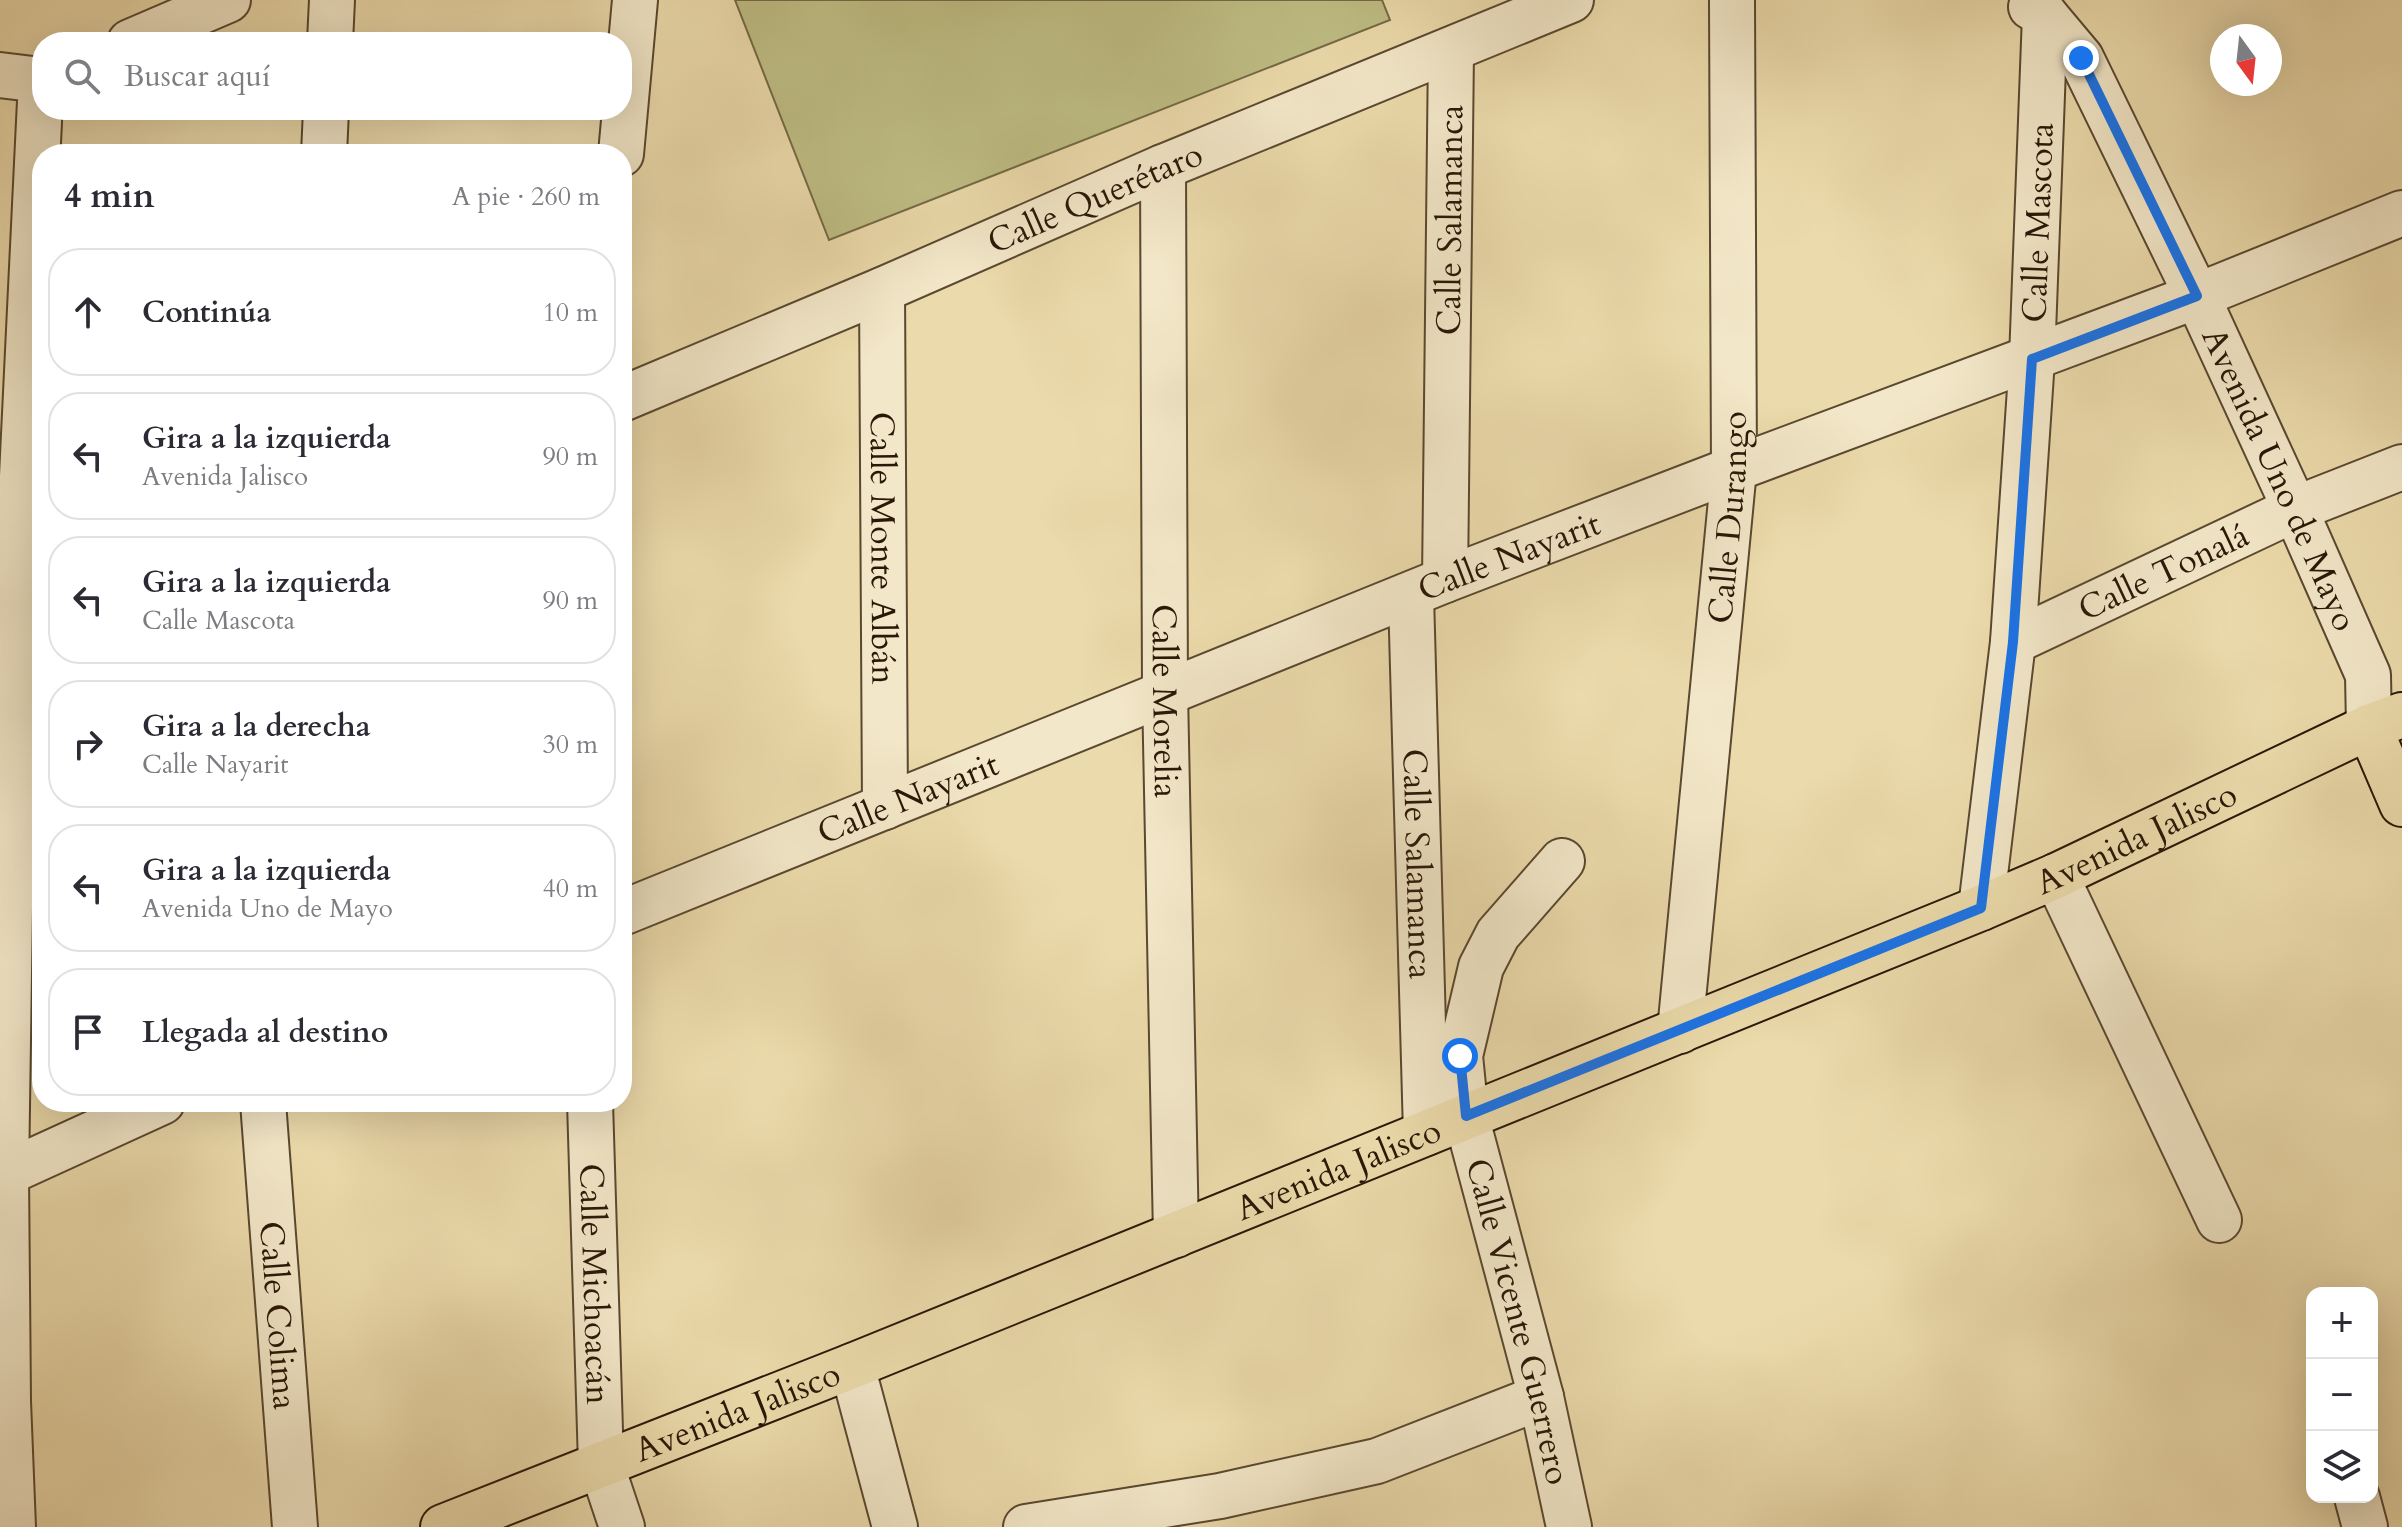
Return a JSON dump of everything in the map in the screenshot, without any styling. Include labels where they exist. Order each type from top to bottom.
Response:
[{"type":"main road","name":"Avenida Jalisco","points":[[443,1527],[852,1366],[1981,908],[2056,876],[2391,715]]},
{"type":"main road","name":"Avenida Uno de Mayo","points":[[2391,715],[2402,804]]},
{"type":"street","points":[[153,32],[228,0]]},
{"type":"street","points":[[330,32],[332,0]]},
{"type":"street","points":[[632,33],[635,0]]},
{"type":"street","name":"Calle Querétaro","points":[[632,395],[1163,167],[1571,0]]},
{"type":"street","name":"Calle Durango","points":[[1680,1031],[1734,469],[1732,0]]},
{"type":"street","name":"Avenida Uno de Mayo","points":[[2032,8],[2081,58],[2197,296],[2368,675],[2391,715]]},
{"type":"street","name":"Calle Mascota","points":[[1981,908],[2013,642],[2032,359],[2032,8]]},
{"type":"street","name":"Calle Salamanca","points":[[1426,1133],[1428,588],[1451,50]]},
{"type":"street","points":[[0,75],[32,79]]},
{"type":"street","points":[[0,98],[32,84]]},
{"type":"street","points":[[39,144],[40,120]]},
{"type":"street","points":[[324,144],[326,120]]},
{"type":"street","points":[[622,144],[624,120]]},
{"type":"street","name":"Calle Morelia","points":[[1163,167],[1165,692],[1176,1235]]},
{"type":"street","name":"Calle Nayarit","points":[[632,909],[1428,588],[1734,469],[2197,296],[2402,213]]},
{"type":"street","name":"Calle Monte Albán","points":[[882,290],[885,807]]},
{"type":"street","points":[[13,1527],[4,1403],[3,1174],[32,324]]},
{"type":"street","name":"Calle Tonalá","points":[[2013,642],[2295,509],[2402,467]]},
{"type":"street","name":"Calle Vicente Guerrero","points":[[1562,861],[1498,934],[1481,967],[1460,1056],[1466,1116],[1541,1397],[1569,1527]]},
{"type":"street","points":[[2056,876],[2219,1220]]},
{"type":"street","points":[[3,1174],[140,1112]]},
{"type":"street","name":"Calle Colima","points":[[264,1112],[295,1527]]},
{"type":"street","name":"Calle Michoacán","points":[[590,1112],[601,1464],[622,1527]]},
{"type":"street","points":[[852,1366],[895,1527]]},
{"type":"street","points":[[1026,1527],[1220,1496],[1377,1461],[1541,1397]]},
{"type":"street","points":[[2359,1503],[2365,1527]]},
{"type":"shaded area","points":[[735,0],[1382,0],[1390,20],[829,240]]},
{"type":"route","points":[[1460,1056],[1466,1116],[1981,908],[2013,642],[2032,359],[2197,296],[2081,58]]}]
